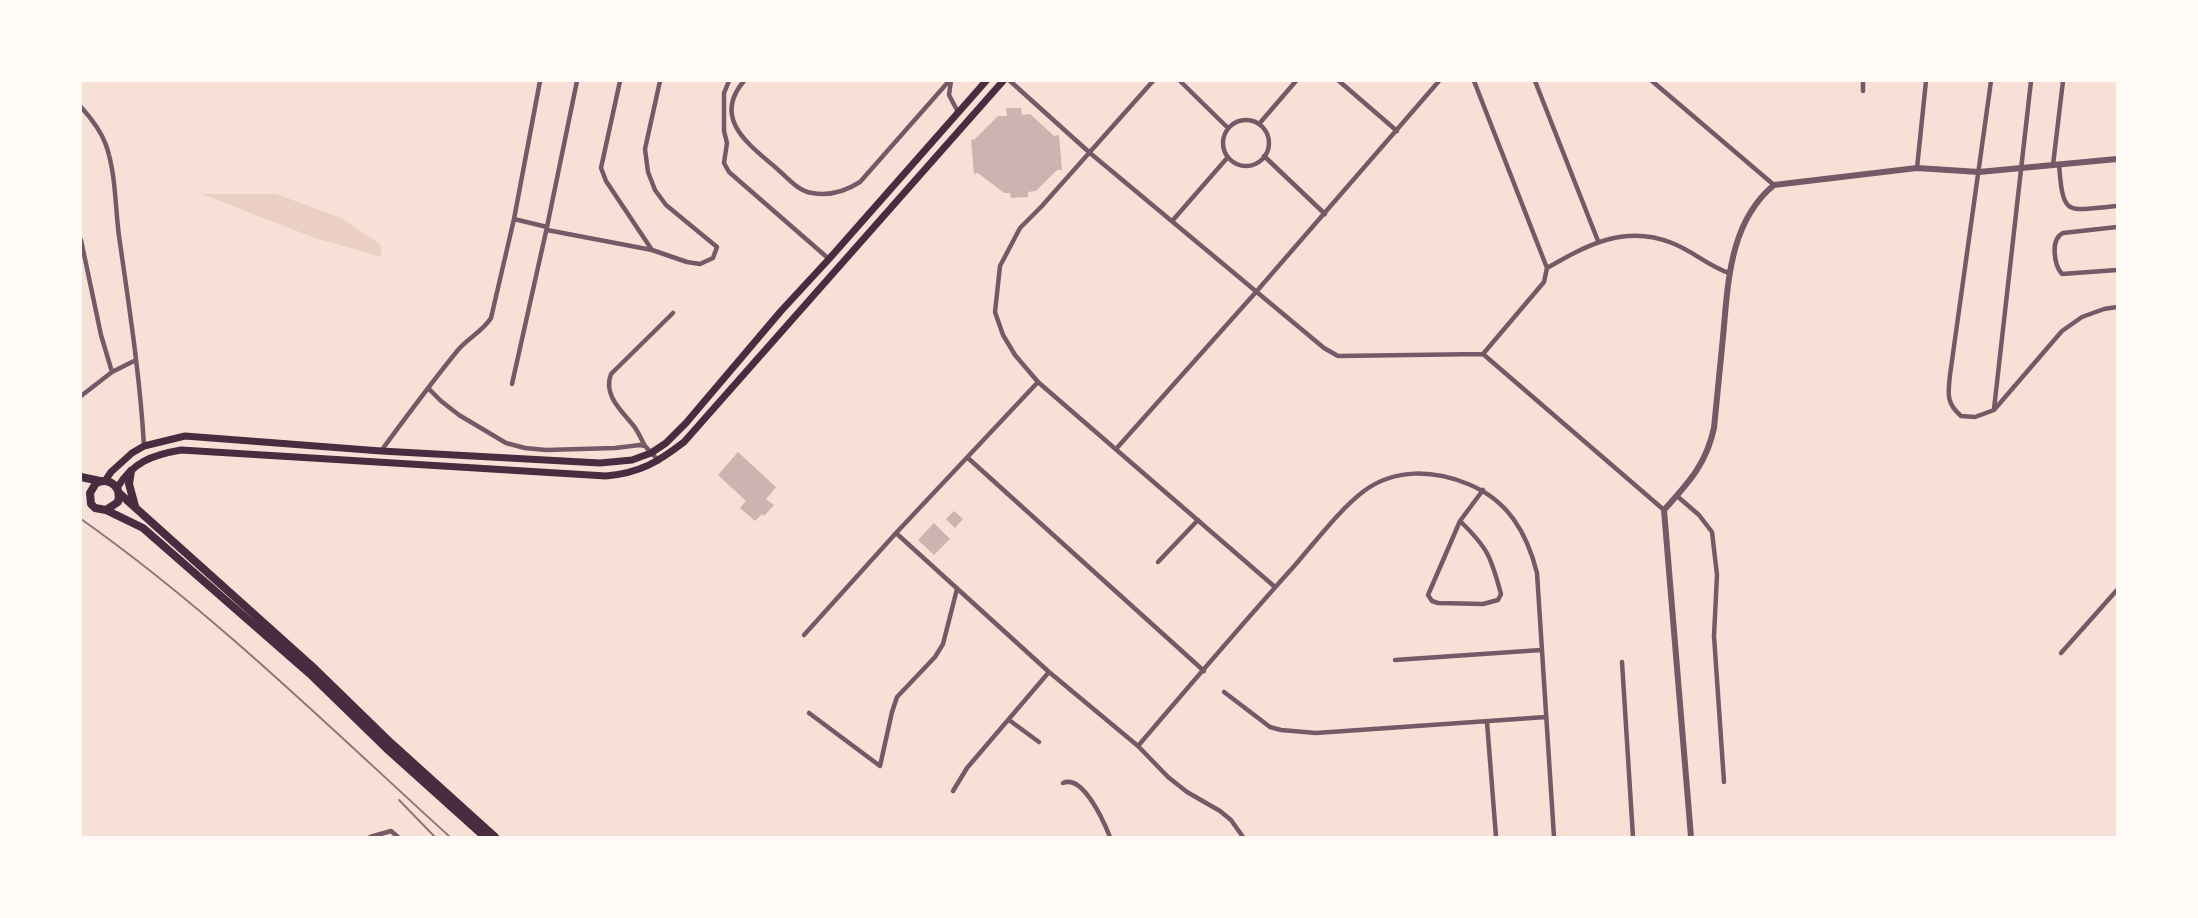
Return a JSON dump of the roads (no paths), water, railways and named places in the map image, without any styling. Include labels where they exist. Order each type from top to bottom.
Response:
[{"type":"main road","points":[[89,498],[92,487],[103,481],[144,446],[185,436],[381,451],[600,463],[632,460],[666,443],[686,423],[781,311],[829,260],[986,81]]},
{"type":"main road","points":[[106,510],[111,509],[118,502],[118,490],[131,471],[142,462],[158,454],[181,450],[606,476],[624,475],[659,461],[684,442],[1003,81]]},
{"type":"main road","points":[[131,471],[129,484],[135,508]]},
{"type":"main road","points":[[81,477],[103,481],[118,490],[495,837]]},
{"type":"main road","points":[[81,491],[95,508],[106,510],[143,528],[310,674],[386,748],[485,837]]},
{"type":"street","points":[[381,451],[461,347],[487,325],[491,318],[514,219],[540,81]]},
{"type":"street","points":[[512,384],[577,81]]},
{"type":"street","points":[[620,81],[601,168],[606,181],[652,250]]},
{"type":"street","points":[[514,219],[652,250],[687,262],[700,264],[713,258],[717,247],[666,205],[655,190],[648,172],[645,149],[660,81]]},
{"type":"street","points":[[729,81],[724,93],[724,131],[727,143],[724,163],[729,172],[829,260]]},
{"type":"street","points":[[744,81],[734,99],[732,114],[734,126],[741,138],[799,188],[811,193],[828,194],[849,189],[860,182],[950,81]]},
{"type":"street","points":[[950,81],[949,95],[958,112]]},
{"type":"street","points":[[1010,81],[1090,153],[1324,348],[1338,356],[1483,354],[1664,510],[1692,837]]},
{"type":"street","points":[[1153,81],[1020,228],[1000,266],[996,312],[1003,335],[1015,355],[1038,382],[1275,587]]},
{"type":"street","points":[[1179,81],[1228,128]]},
{"type":"street","points":[[1258,124],[1296,81]]},
{"type":"street","points":[[1339,81],[1397,131]]},
{"type":"street","points":[[1116,449],[1326,214],[1439,81]]},
{"type":"street","points":[[1474,81],[1547,268],[1544,282],[1483,354]]},
{"type":"street","points":[[1535,81],[1598,241]]},
{"type":"street","points":[[1652,81],[1774,185]]},
{"type":"street","points":[[1863,81],[1863,91]]},
{"type":"street","points":[[1917,168],[1926,81]]},
{"type":"street","points":[[1991,81],[1948,394],[1951,407],[1961,416],[1975,417],[1994,410],[2062,331],[2082,317],[2117,307]]},
{"type":"street","points":[[1994,410],[2031,81]]},
{"type":"street","points":[[2062,81],[2056,165],[2063,201],[2067,207],[2074,209],[2117,206]]},
{"type":"street","points":[[81,107],[93,121],[106,143],[112,167],[136,360],[144,446]]},
{"type":"street","points":[[1240,121],[1253,121],[1258,124],[1265,130],[1268,139],[1268,148],[1264,156],[1251,165],[1242,165],[1228,157],[1223,146],[1223,139],[1228,128],[1240,121]]},
{"type":"street","points":[[1264,156],[1326,214]]},
{"type":"street","points":[[1173,220],[1228,157]]},
{"type":"street","points":[[1664,510],[1698,472],[1710,446],[1715,417],[1729,273],[1744,223],[1760,198],[1774,185],[1917,168],[1979,172],[2117,159]]},
{"type":"street","points":[[2117,227],[2063,233],[2058,235],[2055,250],[2057,268],[2062,274],[2117,270]]},
{"type":"street","points":[[1547,268],[1579,249],[1598,241],[1616,237],[1653,238],[1672,243],[1712,267],[1729,273]]},
{"type":"street","points":[[81,240],[101,335],[112,372]]},
{"type":"street","points":[[659,461],[649,450],[635,427],[614,403],[608,382],[610,374],[673,313]]},
{"type":"street","points":[[81,396],[112,372],[136,360]]},
{"type":"street","points":[[804,635],[1038,382]]},
{"type":"street","points":[[428,387],[459,415],[494,437],[516,446],[546,450],[615,448],[640,444],[649,450]]},
{"type":"street","points":[[968,458],[1204,671]]},
{"type":"street","points":[[1138,746],[1275,587],[1364,490],[1394,476],[1424,472],[1455,478],[1483,490],[1504,508],[1520,526],[1531,549],[1537,573],[1540,650],[1554,837]]},
{"type":"street","points":[[1460,521],[1479,539],[1488,553],[1501,594],[1498,600],[1483,604],[1438,603],[1432,601],[1428,595],[1460,521],[1483,490]]},
{"type":"street","points":[[1677,495],[1699,515],[1712,532],[1717,575],[1714,636],[1724,782]]},
{"type":"street","points":[[1158,562],[1198,520]]},
{"type":"street","points":[[896,533],[1049,672],[1138,746],[1168,777],[1231,820],[1243,837]]},
{"type":"street","points":[[809,713],[880,766],[897,697],[935,657],[943,644],[957,589]]},
{"type":"street","points":[[2061,653],[2117,590]]},
{"type":"street","points":[[1395,660],[1540,650]]},
{"type":"street","points":[[1622,662],[1632,837]]},
{"type":"street","points":[[953,791],[967,768],[1049,672]]},
{"type":"street","points":[[1224,692],[1258,719],[1281,730],[1316,734],[1546,717]]},
{"type":"street","points":[[1009,720],[1039,742]]},
{"type":"street","points":[[1487,722],[1496,837]]},
{"type":"street","points":[[1063,783],[1068,781],[1075,783],[1084,791],[1110,837]]},
{"type":"street","points":[[370,837],[391,831],[398,837]]},
{"type":"railway","points":[[81,519],[130,555],[225,632],[450,837]]},
{"type":"railway","points":[[399,800],[435,837]]}]
